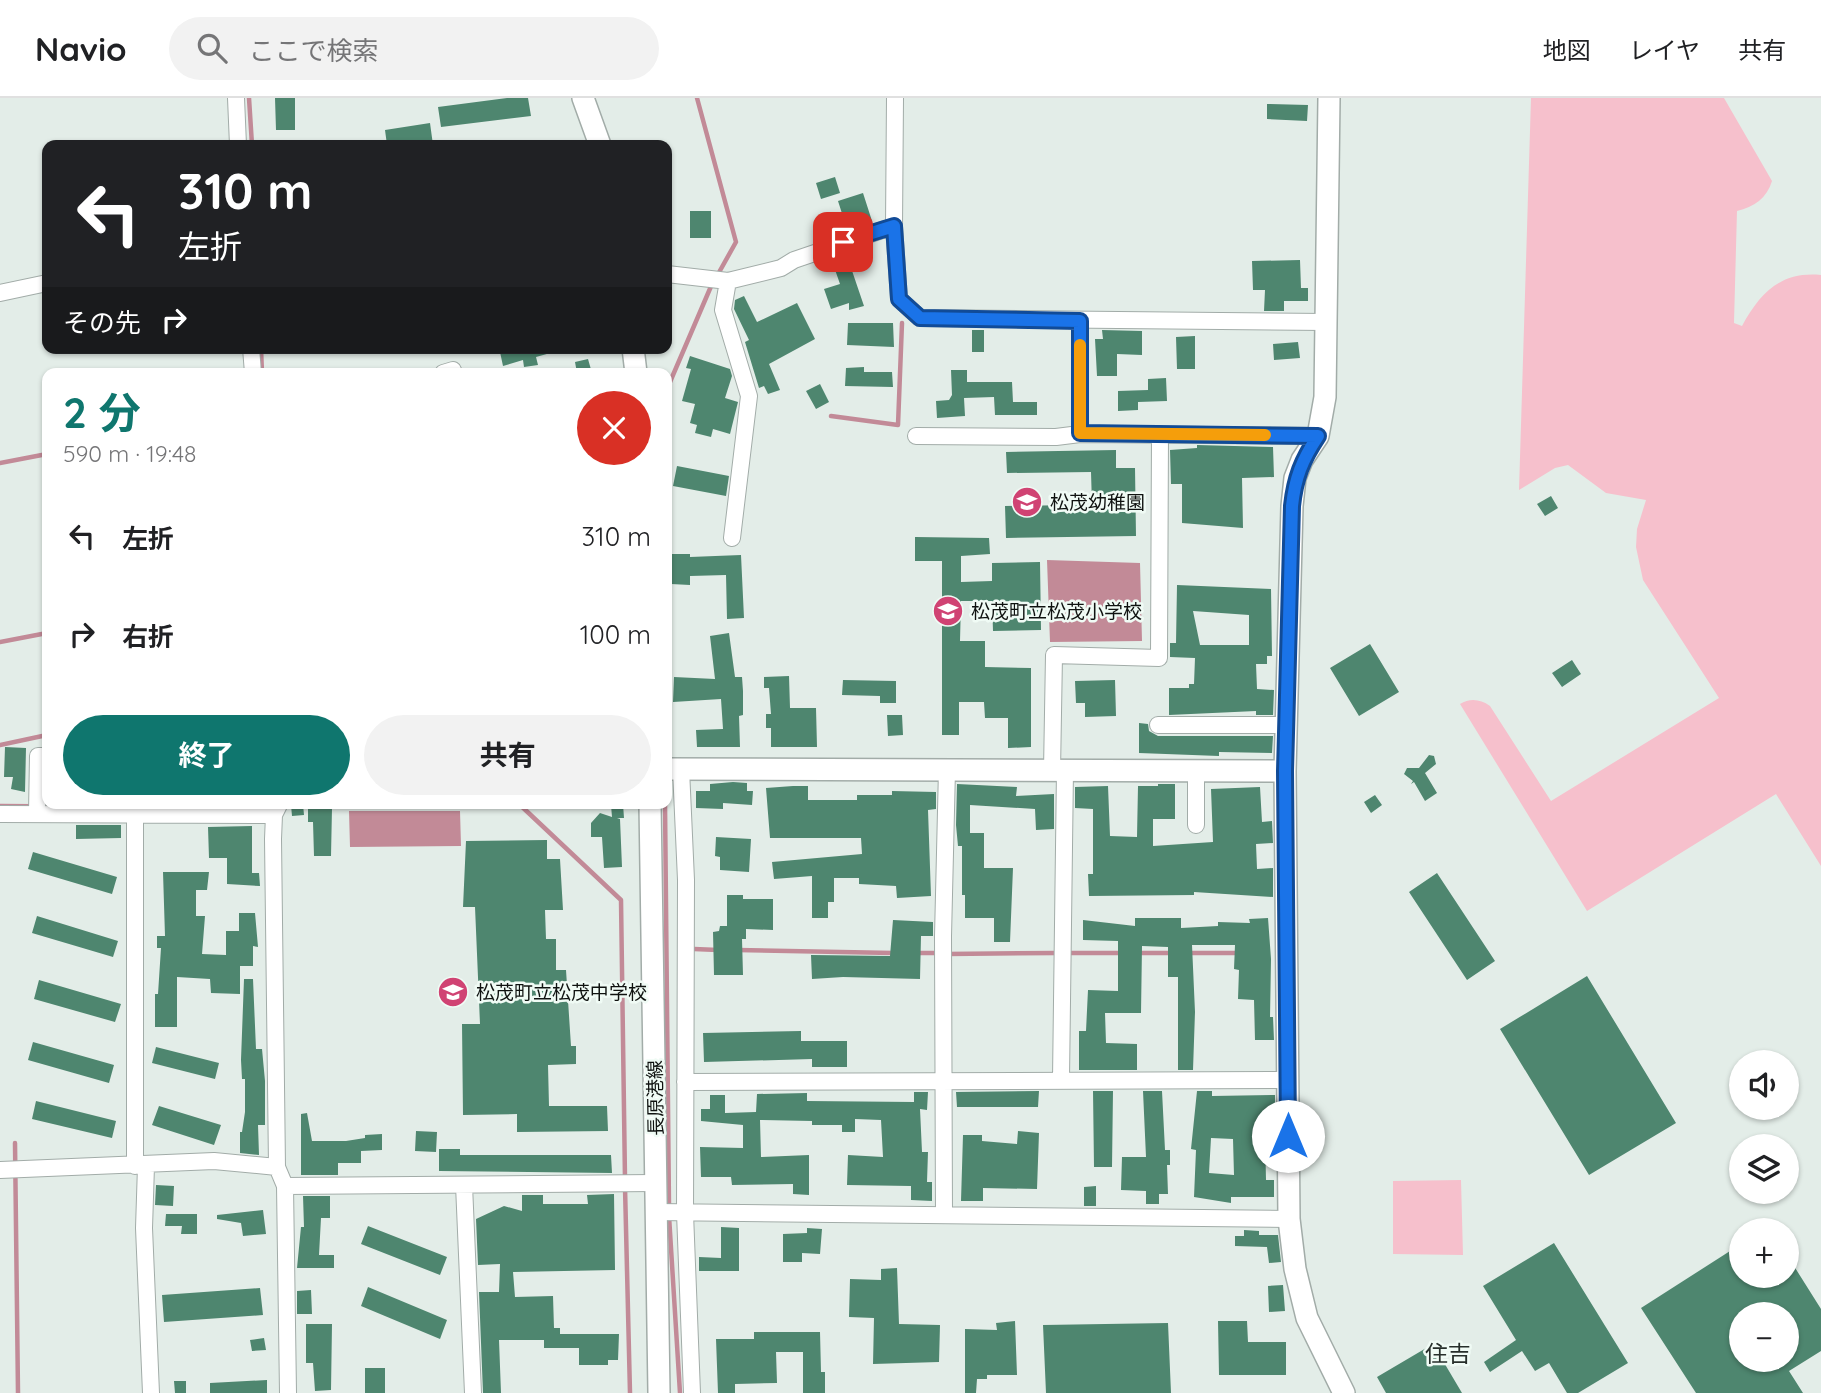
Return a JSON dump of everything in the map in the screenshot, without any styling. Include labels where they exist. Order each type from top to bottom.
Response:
[{"type":"street","points":[[236,98],[239,140]]},
{"type":"street","points":[[583,98],[598,140]]},
{"type":"street","points":[[895,98],[894,226],[899,299],[920,318],[1326,322]]},
{"type":"street","points":[[1329,98],[1325,397],[1318,436],[1302,460],[1295,478],[1292,506],[1285,771],[1287,1080],[1289,1219],[1295,1269],[1307,1318],[1344,1393]]},
{"type":"street","points":[[672,275],[728,281],[781,268],[860,236],[894,226]]},
{"type":"street","points":[[728,281],[723,310],[749,396],[732,538]]},
{"type":"street","points":[[0,293],[42,284]]},
{"type":"street","points":[[1080,321],[1080,433]]},
{"type":"street","points":[[916,436],[1056,436],[1080,433],[1318,436]]},
{"type":"street","points":[[1061,1079],[1059,770],[1054,655],[1159,658],[1160,434]]},
{"type":"street","points":[[1158,725],[1287,725]]},
{"type":"street","points":[[37,814],[38,756],[42,756]]},
{"type":"street","points":[[691,1393],[685,1213],[685,880],[673,769],[1285,771]]},
{"type":"street","points":[[944,1214],[947,769]]},
{"type":"street","points":[[1196,770],[1196,825]]},
{"type":"street","points":[[0,814],[135,814],[277,809],[277,1167],[285,1186],[288,1393]]},
{"type":"street","name":"長原港線","points":[[650,809],[659,1393]]},
{"type":"street","points":[[135,814],[141,1166],[151,1393]]},
{"type":"street","points":[[685,1082],[944,1079],[1287,1080]]},
{"type":"street","points":[[0,1170],[214,1161],[277,1167]]},
{"type":"street","points":[[285,1186],[655,1183]]},
{"type":"street","points":[[464,1185],[473,1393]]},
{"type":"street","points":[[656,1212],[1289,1219]]},
{"type":"shaded area","points":[[1531,98],[1724,98],[1772,181],[1759,201],[1737,211],[1734,323],[1742,326],[1764,294],[1783,281],[1794,277],[1821,275],[1821,866],[1776,794],[1587,911],[1460,704],[1475,700],[1490,706],[1551,801],[1719,698],[1643,580],[1636,547],[1637,529],[1646,500],[1606,493],[1568,465],[1555,468],[1519,490]]},
{"type":"shaded area","points":[[1047,560],[1140,563],[1142,641],[1050,642]]},
{"type":"shaded area","points":[[349,811],[460,811],[461,846],[350,847]]},
{"type":"shaded area","points":[[1461,1180],[1463,1255],[1393,1254],[1393,1181]]},
{"type":"building","points":[[275,98],[295,98],[295,130],[276,130]]},
{"type":"building","points":[[528,98],[531,116],[441,127],[438,107]]},
{"type":"building","points":[[1267,104],[1308,105],[1307,121],[1267,119]]},
{"type":"building","points":[[430,123],[432,140],[386,140],[385,130]]},
{"type":"building","points":[[835,177],[840,193],[821,199],[816,183]]},
{"type":"building","points":[[863,193],[872,221],[847,229],[838,201]]},
{"type":"building","points":[[690,211],[711,211],[711,238],[690,238]]},
{"type":"building","points":[[847,256],[864,306],[849,310],[849,303],[831,309],[824,289],[840,284],[832,261]]},
{"type":"building","points":[[1300,260],[1301,288],[1308,288],[1308,301],[1284,301],[1284,311],[1264,311],[1265,290],[1253,290],[1252,261]]},
{"type":"building","points":[[744,296],[757,322],[797,303],[815,339],[769,364],[780,390],[768,394],[764,386],[759,388],[745,342],[749,340],[734,309],[735,300]]},
{"type":"building","points":[[848,323],[893,323],[894,347],[847,345]]},
{"type":"building","points":[[972,330],[984,330],[984,352],[972,352]]},
{"type":"building","points":[[1102,330],[1142,331],[1142,355],[1117,354],[1117,376],[1097,376],[1095,339],[1103,339]]},
{"type":"building","points":[[1195,336],[1195,369],[1177,369],[1176,337]]},
{"type":"building","points":[[1298,342],[1300,358],[1274,360],[1273,344]]},
{"type":"building","points":[[500,354],[547,354],[536,357],[538,365],[524,367],[523,360],[503,366]]},
{"type":"building","points":[[690,356],[730,369],[732,376],[725,398],[738,402],[730,434],[713,429],[711,437],[695,433],[697,425],[690,423],[695,404],[682,401],[691,369],[686,368]]},
{"type":"building","points":[[588,359],[591,368],[576,368],[575,362]]},
{"type":"building","points":[[864,367],[864,372],[892,372],[893,387],[845,386],[846,368]]},
{"type":"building","points":[[951,370],[967,370],[967,382],[1012,382],[1013,402],[1037,402],[1037,415],[995,415],[994,397],[964,398],[965,416],[937,418],[936,401],[949,400],[952,395]]},
{"type":"building","points":[[1166,378],[1167,401],[1138,402],[1138,410],[1118,411],[1118,391],[1148,390],[1148,379]]},
{"type":"building","points":[[820,384],[829,402],[816,409],[806,391]]},
{"type":"building","points":[[1197,445],[1273,447],[1274,477],[1242,478],[1243,528],[1182,523],[1182,484],[1171,484],[1170,450],[1197,448]]},
{"type":"building","points":[[1116,450],[1116,468],[1135,468],[1136,536],[1006,538],[1005,506],[1092,505],[1091,472],[1007,473],[1006,452]]},
{"type":"building","points":[[677,466],[729,476],[726,496],[673,486]]},
{"type":"building","points":[[1551,496],[1558,508],[1545,516],[1537,504]]},
{"type":"building","points":[[915,537],[989,538],[990,554],[961,556],[961,582],[992,581],[992,563],[1040,562],[1041,630],[993,631],[992,601],[961,601],[960,641],[985,641],[985,667],[1031,668],[1031,747],[1008,748],[1008,718],[985,718],[984,702],[959,702],[959,735],[942,735],[942,561],[915,561]]},
{"type":"building","points":[[672,554],[690,554],[690,557],[741,555],[744,618],[727,619],[726,575],[690,576],[690,585],[672,584]]},
{"type":"building","points":[[1177,585],[1271,589],[1272,656],[1267,656],[1267,664],[1256,664],[1257,689],[1274,690],[1273,715],[1256,715],[1256,711],[1169,715],[1169,688],[1189,688],[1189,684],[1194,684],[1195,658],[1170,657],[1170,643],[1176,643]],"holes":[[[1193,611],[1249,615],[1249,645],[1200,645]]]},
{"type":"building","points":[[729,633],[735,677],[742,677],[740,747],[697,747],[696,730],[723,729],[721,699],[673,702],[674,677],[715,679],[710,636]]},
{"type":"building","points":[[1370,644],[1399,692],[1359,716],[1330,668]]},
{"type":"building","points":[[1572,660],[1581,674],[1562,687],[1552,673]]},
{"type":"building","points":[[789,676],[790,708],[816,708],[817,747],[771,747],[771,728],[766,728],[766,714],[771,714],[769,688],[764,688],[764,677]]},
{"type":"building","points":[[843,680],[896,681],[896,703],[880,703],[880,696],[842,695]]},
{"type":"building","points":[[1115,680],[1116,716],[1085,717],[1085,703],[1076,703],[1075,681]]},
{"type":"building","points":[[887,715],[902,715],[903,735],[888,736]]},
{"type":"building","points":[[1139,723],[1148,724],[1149,731],[1158,736],[1273,736],[1272,753],[1219,752],[1219,756],[1139,753]]},
{"type":"building","points":[[5,747],[26,748],[25,792],[11,789],[13,777],[4,777]]},
{"type":"building","points":[[1429,755],[1434,756],[1436,764],[1425,773],[1437,793],[1425,801],[1414,782],[1411,784],[1413,781],[1404,774],[1407,768],[1419,768]]},
{"type":"building","points":[[747,783],[747,791],[753,791],[752,805],[723,803],[723,809],[696,808],[696,791],[710,791],[710,784]]},
{"type":"building","points":[[957,784],[1017,787],[1016,796],[1054,794],[1054,829],[1036,830],[1035,809],[970,805],[970,833],[984,833],[984,868],[1013,868],[1010,942],[994,942],[994,918],[965,918],[962,846],[958,846],[956,825]]},
{"type":"building","points":[[1175,784],[1175,819],[1153,819],[1153,846],[1213,842],[1211,789],[1260,787],[1262,822],[1272,821],[1273,843],[1256,844],[1257,869],[1273,868],[1273,897],[1194,892],[1194,895],[1089,896],[1088,874],[1093,874],[1093,809],[1075,808],[1075,787],[1108,786],[1110,836],[1137,837],[1138,786]]},
{"type":"building","points":[[808,786],[808,800],[857,800],[857,795],[892,795],[892,791],[936,792],[936,809],[928,810],[931,896],[897,898],[896,886],[859,884],[859,878],[834,878],[834,902],[828,902],[828,918],[812,918],[812,876],[774,879],[772,862],[862,854],[861,838],[770,838],[766,788]]},
{"type":"building","points":[[1375,795],[1382,805],[1371,813],[1364,802]]},
{"type":"building","points":[[291,809],[303,809],[304,815],[292,816]]},
{"type":"building","points":[[308,809],[332,809],[331,856],[314,856],[313,822],[308,822]]},
{"type":"building","points":[[611,809],[623,809],[624,818],[617,818],[620,819],[622,867],[604,868],[602,837],[591,837],[591,823],[600,813],[612,817]]},
{"type":"building","points":[[76,825],[121,825],[121,838],[76,839]]},
{"type":"building","points":[[252,826],[252,873],[259,873],[260,886],[227,884],[227,858],[209,858],[208,827]]},
{"type":"building","points":[[716,837],[751,839],[749,872],[720,870],[720,857],[715,856]]},
{"type":"building","points":[[547,840],[547,859],[560,859],[563,910],[545,910],[546,939],[556,939],[556,970],[566,970],[571,1046],[576,1046],[576,1064],[548,1065],[549,1106],[607,1106],[608,1131],[517,1132],[517,1114],[463,1115],[462,1024],[480,1024],[475,907],[463,907],[466,841]]},
{"type":"building","points":[[33,852],[117,877],[112,894],[28,869]]},
{"type":"building","points":[[163,872],[209,872],[207,890],[196,890],[196,916],[205,916],[202,954],[226,955],[226,931],[239,931],[239,913],[255,913],[258,947],[253,946],[253,966],[240,966],[240,994],[211,993],[210,979],[177,977],[177,1027],[155,1027],[155,994],[158,994],[161,948],[157,948],[157,936],[165,936]]},
{"type":"building","points":[[1437,873],[1495,961],[1467,980],[1409,892]]},
{"type":"building","points":[[727,895],[743,895],[743,899],[773,899],[773,930],[746,929],[746,939],[742,939],[743,975],[714,975],[713,932],[719,931],[720,926],[727,926]]},
{"type":"building","points":[[37,916],[118,941],[113,957],[32,933]]},
{"type":"building","points":[[1135,918],[1181,918],[1181,928],[1218,926],[1218,922],[1250,923],[1249,919],[1268,918],[1271,959],[1270,1017],[1273,1017],[1274,1040],[1255,1040],[1254,1000],[1238,999],[1239,970],[1234,969],[1235,945],[1192,945],[1195,1012],[1193,1070],[1178,1070],[1178,977],[1168,977],[1168,947],[1142,946],[1141,1013],[1105,1013],[1106,1043],[1137,1044],[1137,1070],[1079,1070],[1079,1031],[1086,1031],[1088,990],[1118,991],[1118,941],[1083,940],[1083,920],[1135,926]]},
{"type":"building","points":[[893,920],[933,922],[933,936],[921,936],[920,979],[812,979],[811,955],[890,956]]},
{"type":"building","points":[[1587,976],[1676,1123],[1589,1175],[1500,1029]]},
{"type":"building","points":[[244,979],[253,979],[256,1049],[262,1049],[265,1081],[265,1125],[258,1125],[259,1155],[240,1153],[240,1132],[245,1112],[245,1079],[242,1079],[241,1060]]},
{"type":"building","points":[[39,980],[121,1004],[115,1022],[34,999]]},
{"type":"building","points":[[801,1031],[801,1041],[847,1041],[847,1067],[812,1067],[812,1059],[704,1062],[703,1033]]},
{"type":"building","points":[[33,1042],[114,1065],[109,1083],[28,1060]]},
{"type":"building","points":[[156,1047],[219,1063],[215,1079],[152,1063]]},
{"type":"building","points":[[1039,1091],[1038,1107],[957,1107],[956,1092]]},
{"type":"building","points":[[1093,1091],[1113,1091],[1112,1167],[1094,1167]]},
{"type":"building","points":[[1143,1091],[1162,1091],[1165,1150],[1170,1150],[1170,1165],[1167,1165],[1168,1194],[1159,1194],[1159,1204],[1146,1204],[1146,1191],[1121,1190],[1122,1157],[1146,1157]]},
{"type":"building","points":[[1197,1091],[1212,1091],[1212,1096],[1275,1095],[1275,1136],[1265,1136],[1266,1180],[1274,1180],[1274,1197],[1231,1197],[1231,1203],[1194,1197],[1196,1150],[1191,1149]],"holes":[[[1211,1138],[1233,1139],[1234,1175],[1209,1173]]]},
{"type":"building","points":[[914,1092],[928,1092],[927,1110],[920,1109],[922,1152],[928,1152],[927,1182],[932,1182],[932,1201],[911,1200],[911,1186],[847,1185],[848,1155],[883,1157],[881,1120],[855,1119],[855,1132],[842,1132],[842,1125],[812,1125],[812,1121],[760,1120],[761,1157],[809,1155],[809,1195],[793,1194],[793,1184],[732,1185],[731,1177],[701,1177],[700,1147],[743,1148],[743,1125],[701,1121],[701,1109],[710,1109],[710,1095],[725,1095],[725,1113],[756,1112],[757,1094],[807,1093],[807,1101],[914,1102]]},
{"type":"building","points":[[36,1101],[116,1121],[112,1138],[32,1119]]},
{"type":"building","points":[[159,1106],[221,1125],[214,1145],[152,1125]]},
{"type":"building","points":[[307,1113],[312,1141],[346,1141],[365,1138],[365,1135],[382,1134],[382,1150],[361,1151],[361,1163],[338,1163],[338,1175],[301,1175],[301,1114]]},
{"type":"building","points":[[416,1131],[437,1132],[436,1152],[415,1151]]},
{"type":"building","points":[[1018,1131],[1039,1133],[1037,1189],[983,1188],[983,1201],[961,1201],[963,1135],[982,1135],[982,1141],[1017,1144]]},
{"type":"building","points":[[439,1149],[460,1149],[460,1155],[611,1155],[612,1173],[439,1171]]},
{"type":"building","points":[[156,1185],[174,1186],[173,1206],[155,1205]]},
{"type":"building","points":[[1096,1186],[1096,1206],[1084,1206],[1084,1187]]},
{"type":"building","points":[[614,1194],[615,1270],[513,1272],[515,1297],[553,1296],[554,1328],[560,1328],[560,1334],[619,1334],[618,1360],[608,1360],[608,1365],[579,1365],[579,1348],[544,1348],[544,1340],[499,1340],[501,1393],[483,1393],[479,1292],[499,1292],[500,1264],[478,1265],[476,1219],[504,1206],[522,1211],[522,1195],[543,1195],[543,1204],[588,1204],[587,1195]]},
{"type":"building","points":[[303,1196],[330,1196],[330,1218],[321,1218],[319,1255],[334,1255],[334,1268],[297,1268],[301,1227],[304,1227]]},
{"type":"building","points":[[263,1210],[266,1234],[243,1236],[241,1223],[217,1219],[217,1215]]},
{"type":"building","points":[[166,1214],[197,1214],[197,1234],[181,1234],[182,1226],[165,1226]]},
{"type":"building","points":[[368,1226],[447,1257],[440,1275],[361,1244]]},
{"type":"building","points":[[721,1227],[739,1228],[739,1271],[699,1271],[699,1257],[721,1258]]},
{"type":"building","points":[[807,1228],[822,1229],[820,1254],[802,1253],[802,1262],[783,1262],[783,1234],[807,1233]]},
{"type":"building","points":[[1244,1230],[1259,1231],[1259,1235],[1278,1235],[1281,1262],[1269,1263],[1267,1247],[1235,1246],[1235,1236],[1244,1236]]},
{"type":"building","points":[[1554,1243],[1628,1363],[1578,1393],[1567,1393],[1549,1363],[1535,1371],[1522,1351],[1490,1372],[1484,1362],[1516,1340],[1483,1286]]},
{"type":"building","points":[[1729,1252],[1729,1288],[1799,1288],[1799,1274],[1821,1309],[1821,1351],[1799,1365],[1799,1302],[1729,1302],[1729,1372],[1790,1372],[1803,1393],[1696,1393],[1641,1308]]},
{"type":"building","points":[[897,1268],[899,1324],[940,1325],[939,1362],[873,1364],[874,1318],[849,1317],[850,1279],[881,1280],[881,1269]]},
{"type":"building","points":[[1283,1285],[1285,1311],[1269,1312],[1268,1286]]},
{"type":"building","points":[[368,1287],[447,1320],[440,1339],[361,1306]]},
{"type":"building","points":[[260,1288],[263,1315],[164,1322],[162,1295]]},
{"type":"building","points":[[311,1290],[312,1314],[297,1314],[297,1291]]},
{"type":"building","points":[[1015,1321],[1017,1375],[987,1375],[987,1379],[977,1379],[976,1393],[965,1393],[965,1329],[997,1330],[996,1323]]},
{"type":"building","points":[[1218,1321],[1247,1321],[1248,1342],[1286,1342],[1286,1375],[1219,1375]]},
{"type":"building","points":[[1168,1323],[1171,1393],[1046,1393],[1043,1325]]},
{"type":"building","points":[[306,1324],[332,1324],[331,1390],[315,1391],[313,1363],[306,1363]]},
{"type":"building","points":[[754,1332],[820,1332],[821,1372],[825,1372],[825,1393],[803,1393],[803,1352],[776,1352],[777,1383],[735,1384],[735,1393],[718,1393],[716,1339],[754,1339]]},
{"type":"building","points":[[264,1338],[266,1350],[252,1351],[250,1340]]},
{"type":"building","points":[[1433,1344],[1462,1393],[1386,1393],[1377,1377]]},
{"type":"building","points":[[365,1368],[385,1368],[385,1393],[365,1393]]},
{"type":"building","points":[[267,1380],[267,1393],[210,1393],[210,1383]]},
{"type":"building","points":[[174,1381],[186,1381],[186,1393],[175,1393]]},
{"type":"waterway","points":[[249,98],[252,140]]},
{"type":"waterway","points":[[697,98],[736,242],[717,276]]},
{"type":"waterway","points":[[672,377],[712,284]]},
{"type":"waterway","points":[[831,416],[898,425],[902,323]]},
{"type":"waterway","points":[[261,354],[262,368]]},
{"type":"waterway","points":[[0,463],[42,455]]},
{"type":"waterway","points":[[0,642],[42,634]]},
{"type":"waterway","points":[[0,745],[42,736]]},
{"type":"waterway","points":[[0,806],[42,806]]},
{"type":"waterway","points":[[524,809],[621,900],[625,1179]]},
{"type":"waterway","points":[[665,809],[669,1207]]},
{"type":"waterway","points":[[694,949],[718,950]]},
{"type":"waterway","points":[[737,950],[893,953]]},
{"type":"waterway","points":[[916,953],[938,953]]},
{"type":"waterway","points":[[947,954],[1057,953]]},
{"type":"waterway","points":[[1066,953],[1124,953]]},
{"type":"waterway","points":[[1136,953],[1173,953]]},
{"type":"waterway","points":[[1189,953],[1239,953]]},
{"type":"waterway","points":[[15,1143],[18,1393]]},
{"type":"waterway","points":[[625,1187],[630,1393]]},
{"type":"waterway","points":[[669,1216],[680,1393]]},
{"type":"slow traffic","points":[[1080,345],[1080,433],[1265,435]]},
{"type":"place","name":"松茂幼稚園","points":[[1027,502]]},
{"type":"place","name":"松茂町立松茂小学校","points":[[948,611]]},
{"type":"place","name":"松茂町立松茂中学校","points":[[453,992]]},
{"type":"district","name":"住吉","points":[[1448,1353]]},
{"type":"route","points":[[843,242],[894,226],[899,299],[920,318],[1080,321],[1080,433],[1318,436],[1302,460],[1295,478],[1292,506],[1285,771],[1288,1136]]}]
